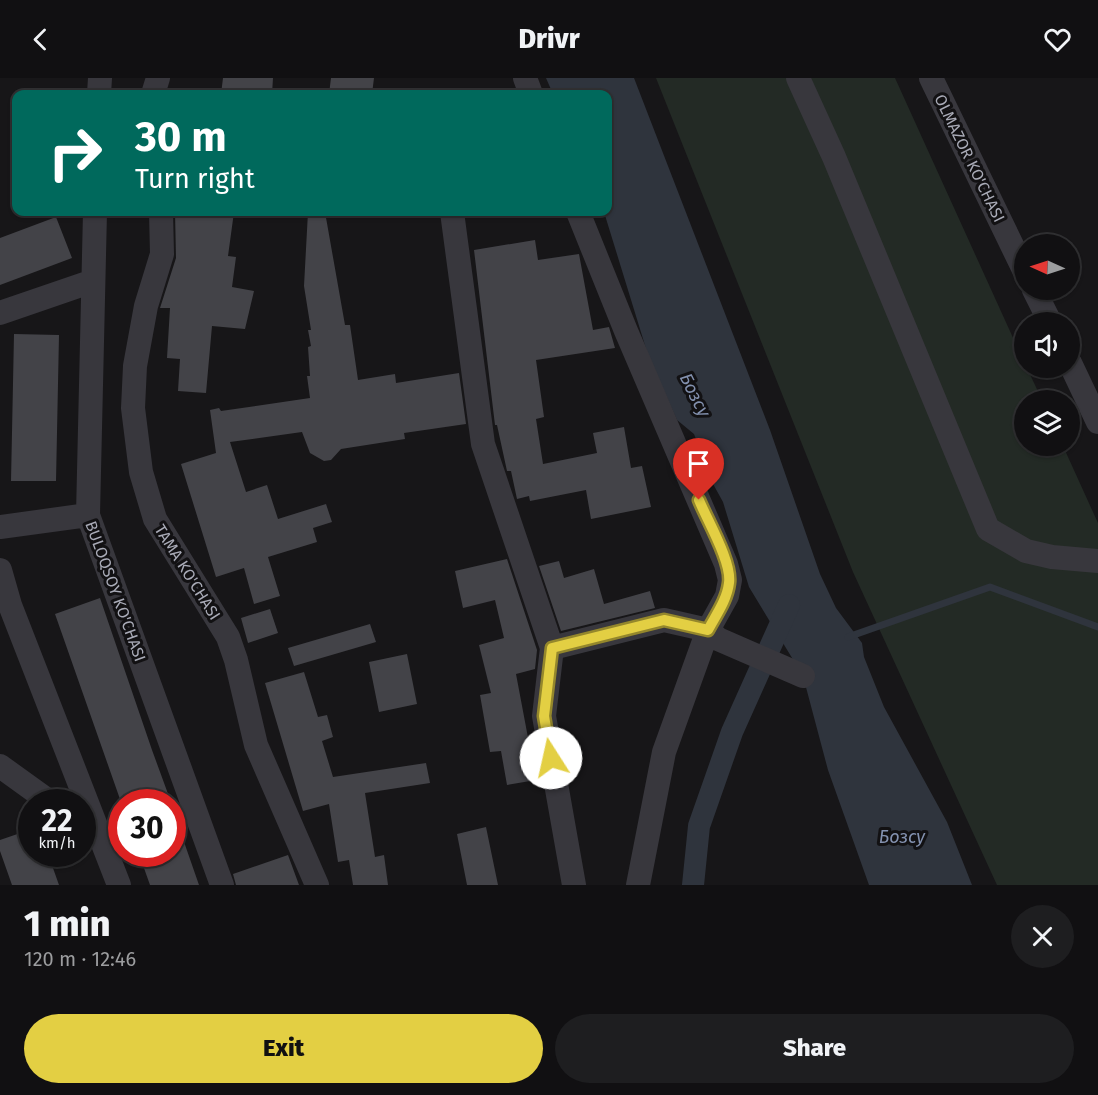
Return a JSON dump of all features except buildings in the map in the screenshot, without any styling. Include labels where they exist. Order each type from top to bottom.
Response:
[{"type":"street","points":[[798,78],[834,157],[988,529],[1026,551],[1052,557],[1098,561]]},
{"type":"street","name":"OLMAZOR KO'CHASI","points":[[931,78],[1014,249]]},
{"type":"street","name":"BULOQSOY KO'CHASI","points":[[95,216],[88,515],[222,885]]},
{"type":"street","name":"TAMA KO'CHASI","points":[[161,216],[162,254],[146,306],[135,366],[134,408],[141,472],[155,519],[228,637],[236,660],[256,745],[317,885]]},
{"type":"street","points":[[453,216],[483,444],[552,648],[544,716],[574,885]]},
{"type":"street","points":[[580,216],[626,331],[726,564],[730,580],[727,596],[713,634],[664,752],[638,885]]},
{"type":"street","points":[[0,313],[93,281]]},
{"type":"street","points":[[1077,378],[1098,422]]},
{"type":"street","points":[[0,526],[88,515]]},
{"type":"street","points":[[0,570],[5,611],[103,841],[118,885]]},
{"type":"street","points":[[552,648],[664,620],[713,634],[803,676]]},
{"type":"street","points":[[0,766],[32,789]]},
{"type":"street","points":[[96,836],[103,841]]},
{"type":"shaded area","points":[[656,78],[895,78],[1014,340],[1014,378],[1032,378],[1037,390],[1014,390],[1014,456],[1068,456],[1098,523],[1098,885],[997,885],[853,572]]},
{"type":"water","name":"Бозсу","points":[[546,78],[634,78],[770,430],[820,574],[836,608],[862,643],[864,657],[884,707],[947,822],[972,885],[869,885],[828,770],[803,676],[749,587],[723,502],[702,464],[694,434],[677,420],[648,355],[605,216],[612,216],[612,90],[551,90]]},
{"type":"waterway","points":[[848,637],[990,587],[1098,627]]},
{"type":"waterway","points":[[693,885],[699,826],[732,732],[789,605]]},
{"type":"route","points":[[551,758],[544,716],[552,648],[664,620],[708,630],[727,596],[730,580],[726,564],[699,500]]}]
